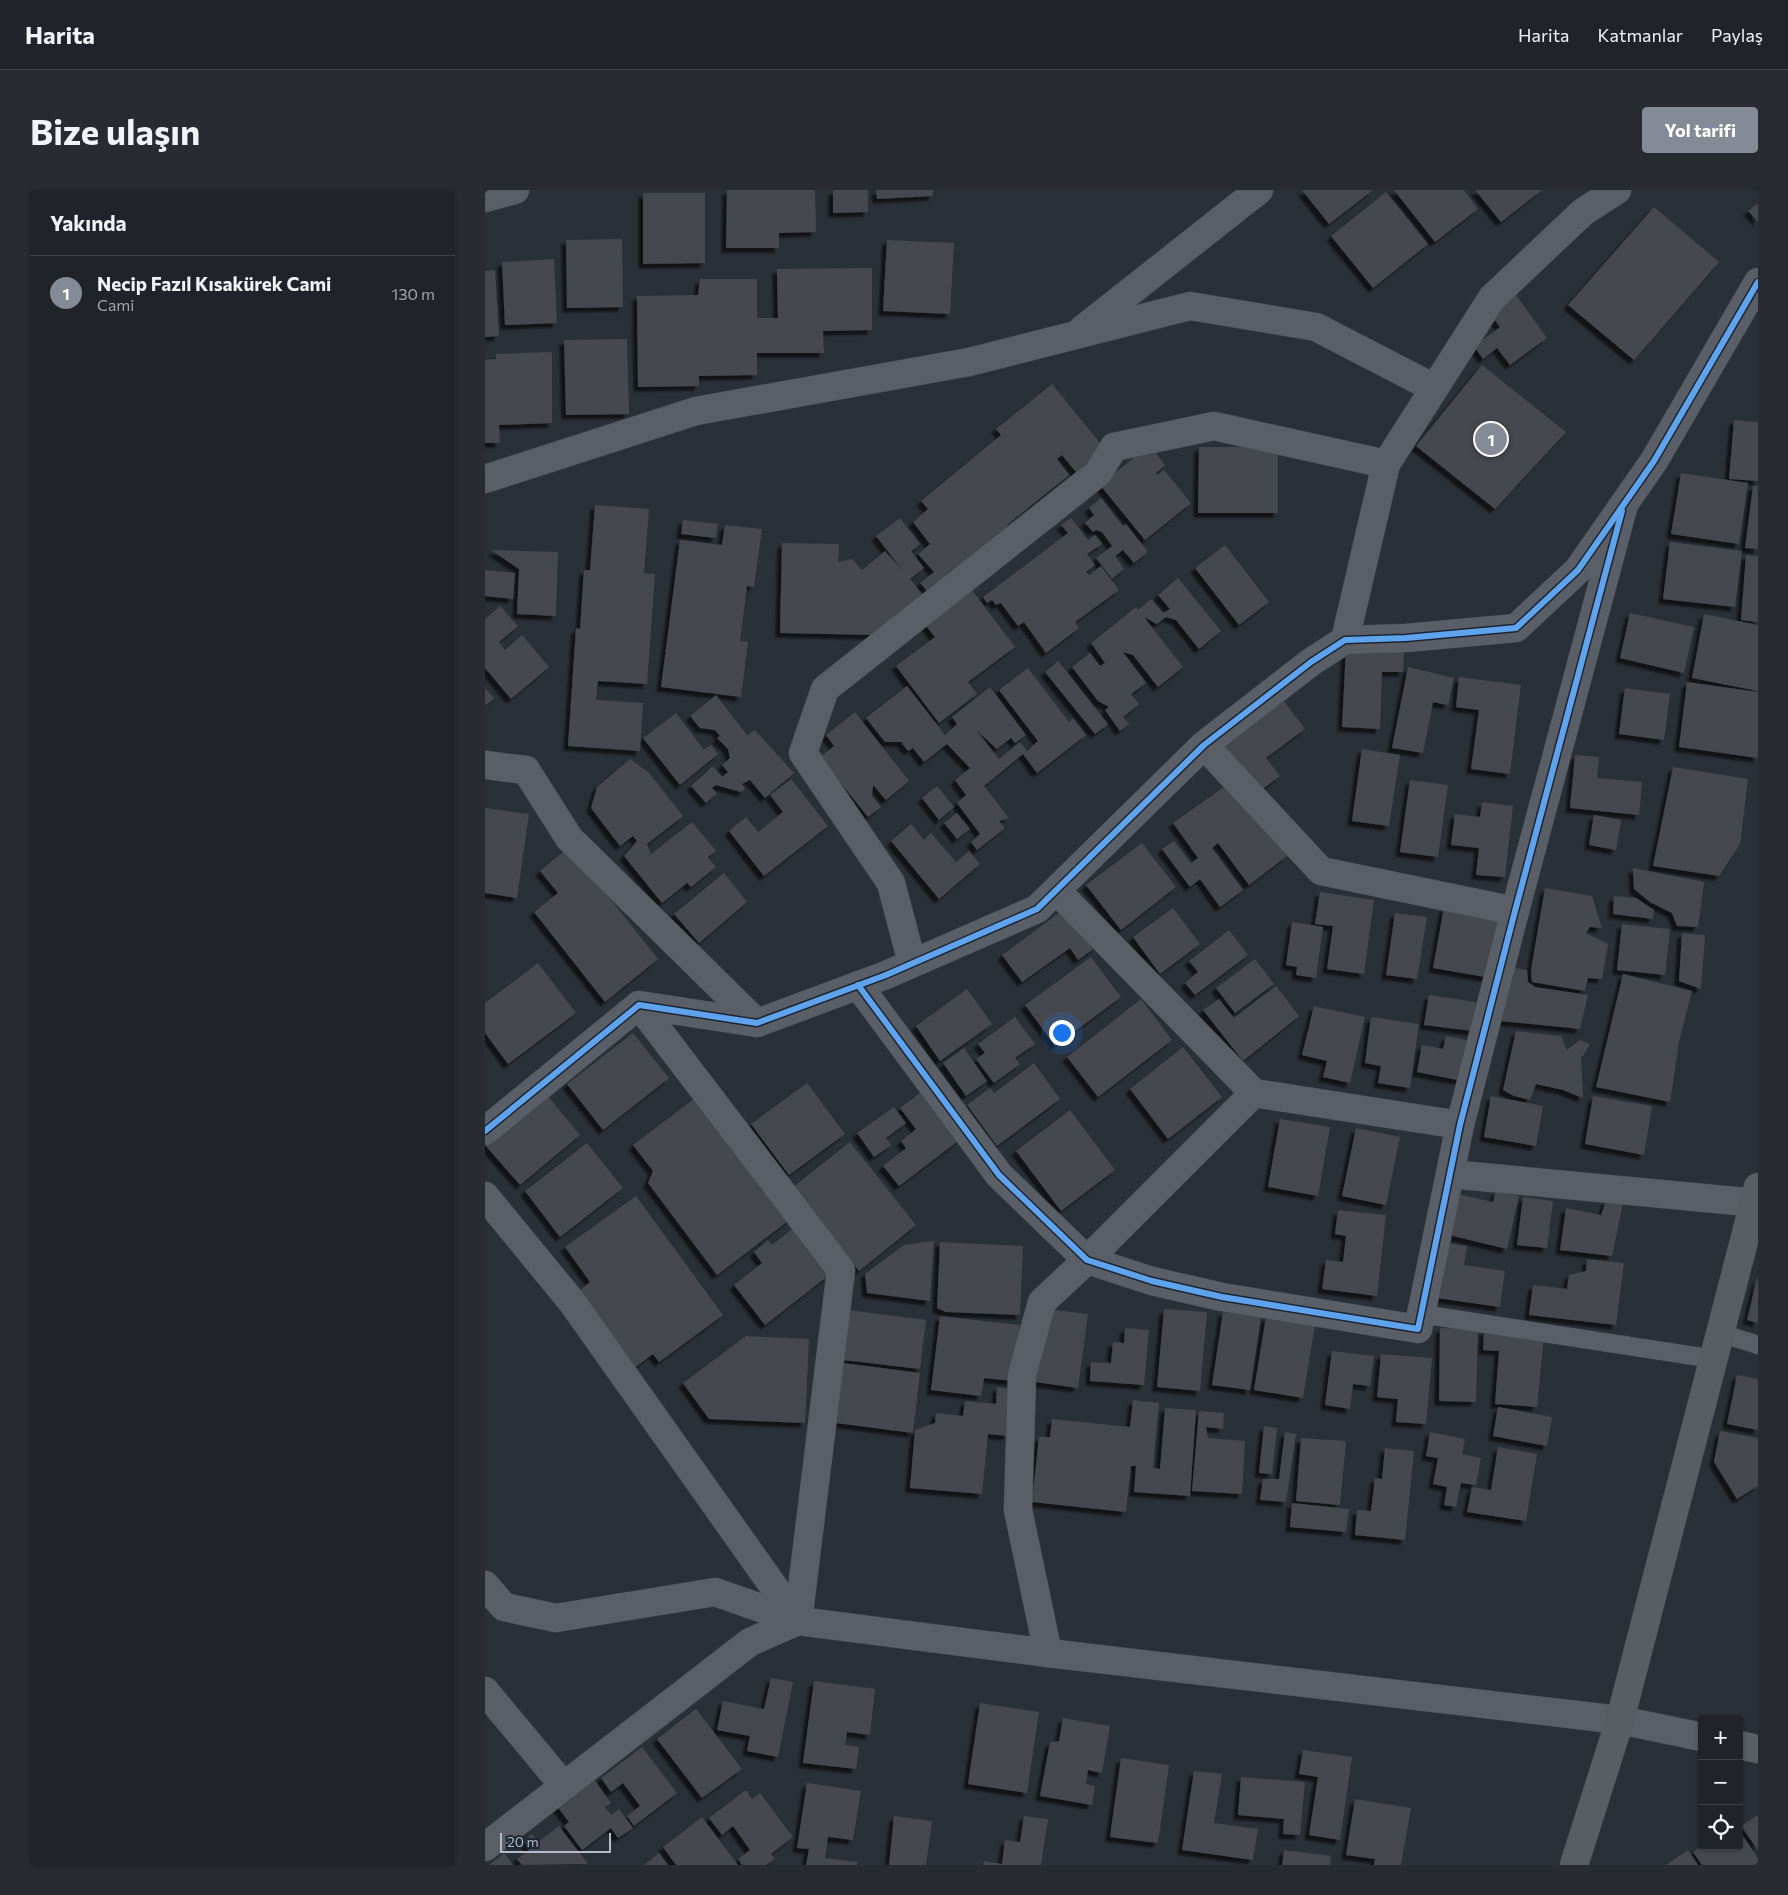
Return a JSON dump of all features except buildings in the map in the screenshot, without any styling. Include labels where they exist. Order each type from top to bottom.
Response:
[{"type":"main road","points":[[1575,1865],[1620,1720],[1720,1333],[1757,1198]]},
{"type":"street","points":[[485,198],[515,190]]},
{"type":"street","points":[[1076,334],[1259,190]]},
{"type":"street","points":[[1345,640],[1386,464],[1492,298],[1583,212],[1617,190]]},
{"type":"street","points":[[485,1131],[639,1005],[757,1023],[859,985],[1037,909],[1204,745],[1311,662],[1345,640],[1406,638],[1516,628],[1578,570],[1654,461],[1758,282]]},
{"type":"street","points":[[485,479],[696,411],[969,362],[1190,306],[1317,327],[1434,388]]},
{"type":"street","points":[[912,963],[891,883],[803,753],[825,689],[1098,473],[1115,447],[1214,426],[1386,464]]},
{"type":"street","points":[[859,985],[999,1175],[1087,1260],[1152,1281],[1222,1296],[1418,1329],[1460,1125],[1515,911],[1625,501]]},
{"type":"street","points":[[1204,745],[1321,871],[1515,911]]},
{"type":"street","points":[[485,764],[526,770],[569,838],[757,1023]]},
{"type":"street","points":[[1057,891],[1254,1093],[1460,1125]]},
{"type":"street","points":[[639,1005],[841,1270],[798,1621]]},
{"type":"street","points":[[1048,1653],[1018,1510],[1022,1375],[1042,1302],[1087,1260],[1254,1093]]},
{"type":"street","points":[[1450,1174],[1757,1198]]},
{"type":"street","points":[[485,1196],[572,1302],[798,1621]]},
{"type":"street","points":[[486,1590],[504,1607],[556,1618],[715,1592],[798,1621],[1048,1653],[1620,1720],[1698,1736]]},
{"type":"street","points":[[485,1847],[750,1642],[798,1621]]},
{"type":"street","points":[[485,1691],[564,1786]]},
{"type":"street","points":[[1743,1746],[1758,1749]]},
{"type":"lane","points":[[1421,1314],[1714,1359]]},
{"type":"lane","points":[[1720,1333],[1758,1345]]},
{"type":"cycle path","points":[[485,1131],[639,1005],[757,1023],[886,975],[1037,909],[1204,745],[1311,662],[1345,640],[1406,638],[1516,628],[1578,570],[1654,461],[1758,282]]},
{"type":"cycle path","points":[[858,985],[999,1175],[1087,1260],[1152,1281],[1222,1297],[1418,1329],[1460,1125],[1622,511]]},
{"type":"place","name":"Necip Fazıl Kısakürek Cami","points":[[1491,439]]}]
